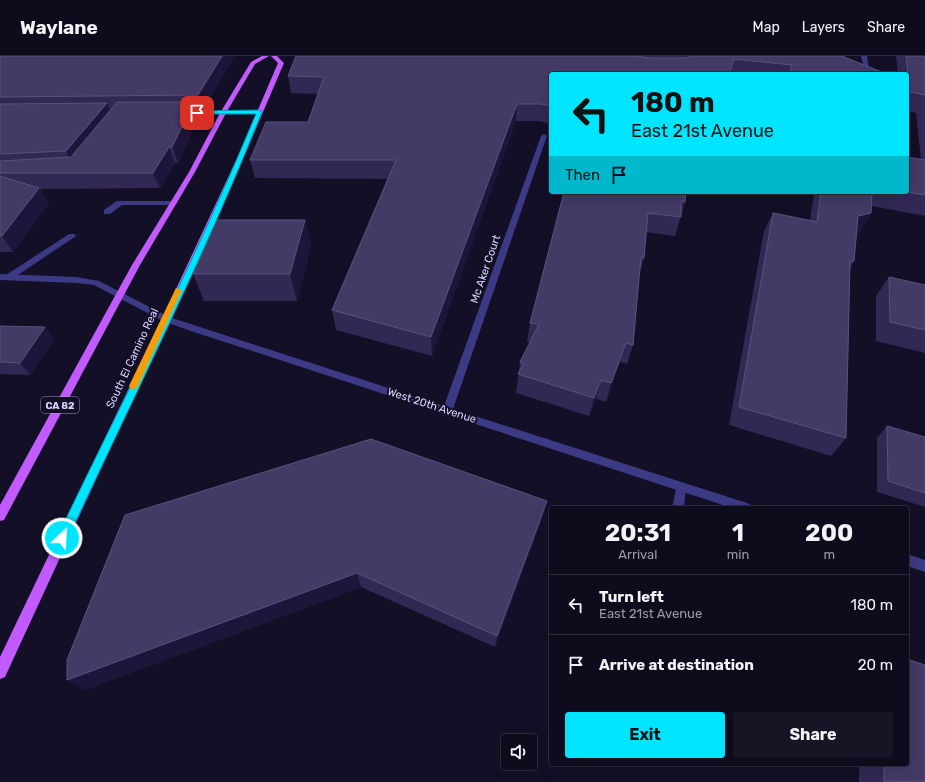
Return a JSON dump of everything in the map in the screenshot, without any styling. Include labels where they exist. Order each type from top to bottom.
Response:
[{"type":"main road","name":"CA 82","points":[[0,516],[120,295],[192,172],[223,112],[253,63],[266,56]]},
{"type":"main road","name":"South El Camino Real","points":[[0,672],[242,154],[281,63],[280,60],[274,56]]},
{"type":"street","points":[[864,56],[867,68]]},
{"type":"street","points":[[174,113],[259,112]]},
{"type":"street","name":"Mc Aker Court","points":[[448,410],[544,136]]},
{"type":"street","points":[[107,212],[120,203],[174,203]]},
{"type":"street","points":[[9,277],[72,236]]},
{"type":"street","name":"West 20th Avenue","points":[[0,277],[77,280],[96,283],[166,319],[741,506]]},
{"type":"street","points":[[678,506],[681,487]]},
{"type":"street","points":[[909,561],[925,566]]},
{"type":"building","points":[[0,56],[222,56],[198,95],[0,97]]},
{"type":"building","points":[[296,56],[635,56],[649,58],[687,58],[690,56],[844,56],[882,72],[790,72],[792,65],[734,59],[730,72],[549,72],[549,106],[517,104],[431,337],[332,310],[396,160],[250,160],[266,122],[308,122],[324,77],[288,76]]},
{"type":"building","points":[[906,56],[925,56],[925,95],[910,92],[909,72],[908,72]]},
{"type":"building","points":[[117,102],[194,102],[172,147],[169,147],[153,173],[0,173],[0,161],[71,157]]},
{"type":"building","points":[[107,103],[66,151],[0,154],[0,104]]},
{"type":"building","points":[[909,157],[925,160],[925,195],[909,192]]},
{"type":"building","points":[[0,176],[39,188],[2,236],[0,236]]},
{"type":"building","points":[[563,194],[686,194],[685,202],[681,201],[681,217],[648,213],[644,258],[641,257],[633,345],[626,343],[611,383],[601,380],[594,398],[518,374],[523,364],[520,362],[539,324],[530,323]]},
{"type":"building","points":[[821,194],[872,194],[871,213],[858,216],[854,261],[850,261],[846,438],[739,407],[773,213],[817,222]]},
{"type":"building","points":[[217,220],[305,220],[290,274],[193,274]]},
{"type":"building","points":[[889,277],[925,285],[925,330],[890,322]]},
{"type":"building","points":[[0,326],[45,327],[20,363],[0,362]]},
{"type":"building","points":[[887,426],[925,437],[925,493],[888,481]]},
{"type":"building","points":[[371,439],[547,501],[497,636],[357,573],[67,680],[67,660],[125,515]]},
{"type":"building","points":[[909,660],[925,665],[925,782],[884,782],[884,766],[909,766]]},
{"type":"slow traffic","points":[[134,386],[179,290]]},
{"type":"route","points":[[62,538],[166,319],[242,154],[259,112],[197,113]]}]
